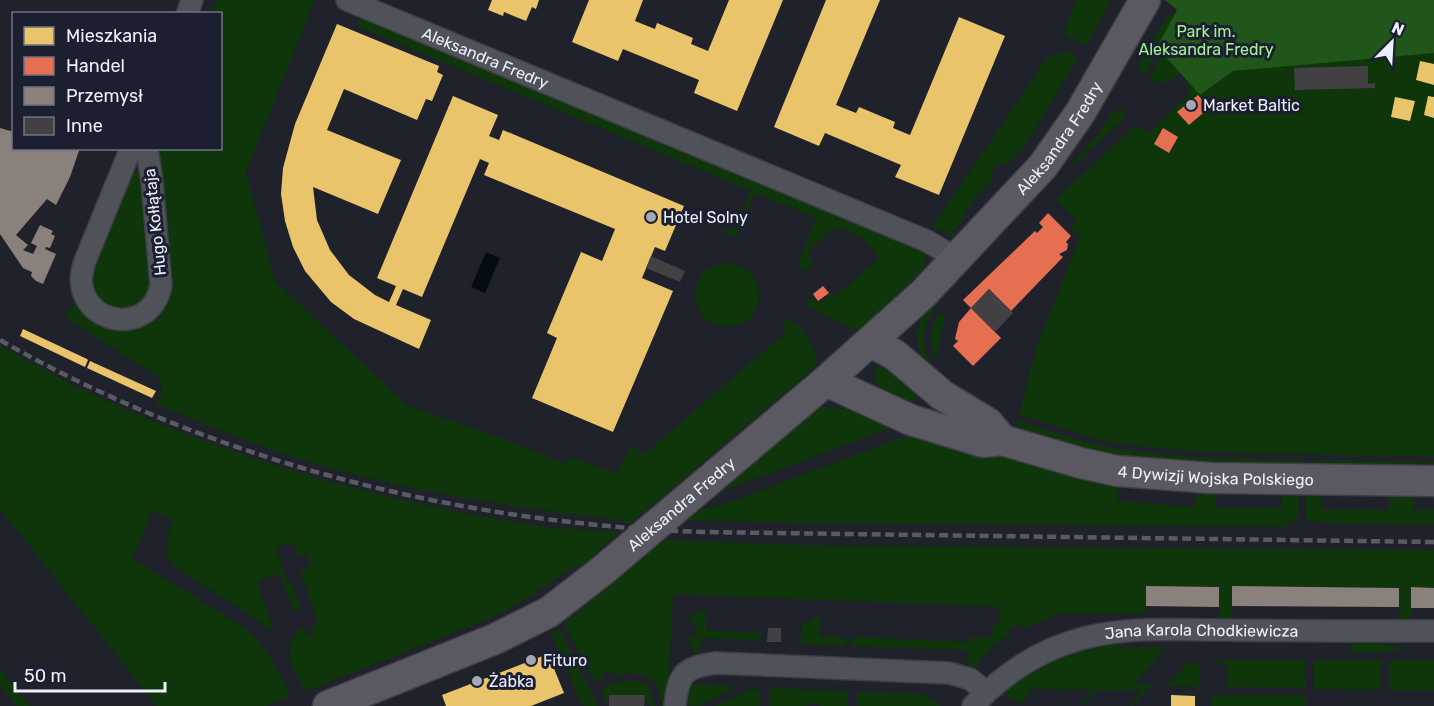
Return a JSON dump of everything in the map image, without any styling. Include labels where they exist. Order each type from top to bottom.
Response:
[{"type":"street","name":"Aleksandra Fredry","points":[[347,0],[927,241],[944,251],[953,261]]},
{"type":"street","name":"Aleksandra Fredry","points":[[328,706],[374,698],[549,612],[602,571],[871,342],[897,319],[953,261],[1056,150],[1109,66],[1145,0]]},
{"type":"street","name":"Hugo Kołłątaja","points":[[130,150],[81,276],[82,291],[88,303],[105,316],[120,320],[133,318],[149,308],[157,298],[161,285],[147,150]]},
{"type":"street","name":"4 Dywizji Wojska Polskiego","points":[[897,319],[905,348],[927,384]]},
{"type":"street","name":"4 Dywizji Wojska Polskiego","points":[[871,342],[895,355],[927,384],[988,423],[1002,440]]},
{"type":"street","name":"4 Dywizji Wojska Polskiego","points":[[835,372],[900,417],[984,442],[1002,440],[1081,463],[1137,474],[1221,479],[1434,481]]},
{"type":"street","name":"Jana Karola Chodkiewicza","points":[[675,706],[679,682],[683,674],[698,665],[716,663],[949,673],[970,679],[980,699],[1019,666],[1035,657],[1083,638],[1107,633],[1207,630],[1434,631]]},
{"type":"green space","points":[[218,0],[315,0],[246,172],[275,281],[407,405],[512,442],[566,464],[570,456],[615,473],[633,445],[643,455],[785,333],[783,318],[796,324],[807,336],[814,351],[816,366],[630,524],[625,524],[625,521],[464,498],[345,472],[268,448],[156,404],[162,391],[159,377],[90,334],[65,315],[78,301],[83,308],[154,314],[156,150],[222,150],[222,12],[210,12]]},
{"type":"green space","points":[[1076,0],[1111,0],[1086,45],[1068,37],[1064,31]]},
{"type":"green space","name":"Park im. Aleksandra Fredry","points":[[1165,0],[1434,0],[1434,53],[1233,71],[1200,95],[1157,47],[1177,10]]},
{"type":"green space","points":[[1171,14],[1175,14],[1145,76],[1138,67],[1149,45]]},
{"type":"green space","points":[[361,15],[929,253],[924,256],[926,265],[892,302],[860,329],[854,330],[806,305],[808,298],[821,303],[831,294],[834,297],[880,258],[861,237],[836,227],[809,250],[812,266],[805,271],[800,267],[799,260],[816,218],[755,193],[737,234],[727,234],[722,230],[735,229],[751,191],[359,27],[358,20]]},
{"type":"green space","points":[[1434,46],[1434,457],[1234,453],[1152,448],[1104,441],[1019,415],[1037,346],[1080,237],[1070,228],[1077,220],[1056,199],[1136,125],[1150,133],[1191,91],[1185,84],[1198,74]]},
{"type":"green space","points":[[1070,51],[1078,58],[1024,147],[1005,167],[1000,163],[990,173],[994,178],[975,198],[953,234],[949,235],[932,227],[1047,58]]},
{"type":"green space","points":[[1163,51],[1201,55],[1169,82],[1160,83],[1150,79]]},
{"type":"green space","points":[[1122,107],[1125,115],[1123,120],[1073,166],[1071,165],[1095,138],[1112,113]]},
{"type":"green space","points":[[136,172],[141,174],[146,202],[152,257],[149,289],[144,299],[138,304],[130,308],[114,310],[91,294],[92,264],[131,174]]},
{"type":"green space","points":[[727,263],[745,269],[753,277],[759,295],[753,313],[745,321],[727,327],[709,321],[701,313],[695,295],[701,277],[709,269]]},
{"type":"green space","points":[[931,301],[936,307],[927,323],[924,344],[933,368],[922,360],[918,345],[918,329],[922,314]]},
{"type":"green space","points":[[940,312],[945,318],[936,361],[931,336]]},
{"type":"green space","points":[[0,346],[114,404],[166,426],[272,464],[436,508],[556,528],[620,532],[581,566],[575,566],[529,597],[491,618],[306,691],[293,668],[289,651],[300,629],[304,627],[308,636],[314,634],[312,625],[318,622],[300,571],[311,567],[307,554],[298,557],[292,542],[276,548],[287,582],[291,581],[301,609],[295,612],[279,574],[257,581],[272,624],[270,629],[177,568],[166,555],[168,535],[173,519],[152,511],[133,559],[244,627],[271,658],[289,694],[289,697],[266,706],[157,706],[0,509]]},
{"type":"green space","points":[[876,365],[887,367],[922,390],[905,411],[880,390],[873,374]]},
{"type":"green space","points":[[815,408],[844,409],[895,424],[891,428],[725,490],[719,490]]},
{"type":"green space","points":[[1017,420],[1067,437],[1119,449],[1187,456],[1302,460],[1304,469],[1175,465],[1089,452],[1017,430]]},
{"type":"green space","points":[[912,429],[1114,483],[1118,492],[1117,501],[1194,507],[1195,495],[1201,490],[1210,491],[1215,495],[1215,508],[1282,508],[1282,496],[1287,491],[1299,492],[1298,521],[1289,521],[1288,527],[684,520],[697,510],[727,503],[906,438]]},
{"type":"green space","points":[[1314,460],[1434,462],[1434,470],[1312,469]]},
{"type":"green space","points":[[1306,492],[1317,492],[1321,496],[1322,510],[1389,510],[1390,497],[1395,493],[1408,492],[1413,498],[1413,510],[1434,510],[1434,525],[1343,524],[1306,521]]},
{"type":"green space","points":[[663,540],[798,545],[1434,550],[1434,588],[1411,588],[1411,621],[1399,620],[1399,588],[1232,586],[1231,619],[1219,619],[1219,586],[1146,586],[1145,614],[1057,614],[1022,629],[1019,624],[1008,629],[1010,634],[995,643],[975,666],[968,666],[967,650],[850,646],[850,641],[855,637],[970,642],[971,637],[992,638],[993,623],[999,622],[999,607],[673,594],[668,697],[662,706],[657,687],[640,674],[613,675],[610,672],[603,672],[600,681],[594,680],[565,627],[565,623]]},
{"type":"green space","points":[[702,610],[706,612],[706,630],[761,633],[761,641],[701,638],[700,652],[697,654],[691,648],[687,638],[695,638],[696,623],[688,622],[693,614]]},
{"type":"green space","points":[[816,616],[820,618],[819,636],[842,637],[845,640],[845,646],[801,644],[802,623],[807,623]]},
{"type":"green space","points":[[557,629],[560,630],[598,706],[585,706],[580,701],[551,633]]},
{"type":"green space","points":[[1360,641],[1412,650],[1350,653],[1350,648]]},
{"type":"green space","points":[[1121,643],[1122,648],[1166,647],[1134,684],[1152,684],[1134,705],[1130,705],[1141,690],[1097,690],[1084,705],[1081,704],[1093,690],[1032,689],[1021,704],[1006,695],[1006,689],[1047,665],[1090,649]]},
{"type":"green space","points":[[1213,660],[1305,660],[1306,688],[1227,687],[1226,663],[1213,662]]},
{"type":"green space","points":[[1314,660],[1381,660],[1380,690],[1314,689]]},
{"type":"green space","points":[[1389,660],[1434,660],[1434,690],[1389,690]]},
{"type":"green space","points":[[1187,663],[1200,663],[1200,687],[1167,686]]},
{"type":"green space","points":[[0,669],[30,706],[17,706],[0,685]]},
{"type":"green space","points":[[639,681],[648,686],[655,706],[649,706],[649,702],[645,702],[644,695],[608,695],[608,702],[605,702],[602,693],[606,686]]},
{"type":"green space","points":[[692,684],[731,686],[733,689],[700,706],[687,705],[686,697]]},
{"type":"green space","points":[[772,688],[845,691],[847,706],[808,704],[807,706],[769,706],[769,690]]},
{"type":"green space","points":[[751,689],[759,690],[759,706],[715,706]]},
{"type":"green space","points":[[860,692],[919,694],[927,696],[940,706],[857,706],[857,694]]},
{"type":"green space","points":[[1219,695],[1306,695],[1306,706],[1212,706],[1212,698]]},
{"type":"shaded area","points":[[486,252],[500,258],[485,293],[471,287]]},
{"type":"building: Mieszkania","points":[[492,0],[539,0],[536,9],[532,7],[526,21],[504,12],[503,16],[488,10]]},
{"type":"building: Mieszkania","points":[[589,0],[643,0],[635,21],[655,29],[657,23],[693,38],[691,44],[708,51],[729,0],[783,0],[737,111],[694,93],[699,80],[623,49],[618,61],[572,42]]},
{"type":"building: Mieszkania","points":[[826,0],[880,0],[836,105],[856,113],[859,107],[895,122],[893,128],[910,135],[959,17],[1005,36],[939,195],[895,177],[901,165],[825,133],[819,146],[774,127]]},
{"type":"building: Mieszkania","points":[[337,24],[439,66],[437,72],[443,75],[432,101],[426,99],[417,120],[344,89],[327,130],[401,160],[378,214],[313,187],[317,220],[330,250],[349,275],[375,295],[389,302],[396,286],[377,278],[453,96],[498,115],[489,136],[499,140],[503,130],[684,206],[665,251],[655,247],[642,278],[673,291],[613,432],[532,398],[557,338],[547,333],[581,252],[602,261],[615,229],[484,175],[489,163],[480,159],[422,297],[403,289],[396,305],[431,320],[419,349],[354,319],[331,302],[305,271],[293,247],[285,221],[281,194],[283,168],[295,124]]},
{"type":"building: Mieszkania","points":[[1420,61],[1434,64],[1434,85],[1416,80]]},
{"type":"building: Mieszkania","points":[[1428,96],[1434,97],[1434,118],[1424,115]]},
{"type":"building: Mieszkania","points":[[1395,97],[1415,101],[1410,121],[1391,117]]},
{"type":"building: Mieszkania","points":[[23,329],[87,359],[85,367],[20,336]]},
{"type":"building: Mieszkania","points":[[90,361],[156,391],[152,398],[87,368]]},
{"type":"building: Mieszkania","points":[[548,654],[564,693],[531,706],[446,706],[442,695]]},
{"type":"building: Mieszkania","points":[[1171,695],[1195,696],[1195,706],[1171,706]]},
{"type":"building: Handel","points":[[1198,95],[1209,108],[1189,125],[1177,112]]},
{"type":"building: Handel","points":[[1163,128],[1178,137],[1169,153],[1154,144]]},
{"type":"building: Handel","points":[[1048,213],[1071,236],[1066,242],[1067,250],[1059,254],[1063,257],[1011,311],[989,289],[971,308],[963,300],[1035,231],[1037,233],[1043,227],[1039,223]]},
{"type":"building: Handel","points":[[823,286],[829,293],[818,301],[813,294]]},
{"type":"building: Handel","points":[[971,308],[1001,338],[973,366],[953,346],[958,341],[955,339],[959,322]]},
{"type":"building: Przemysł","points":[[0,128],[12,131],[12,150],[79,150],[70,177],[56,205],[47,199],[16,235],[28,245],[23,250],[33,254],[37,246],[31,243],[40,225],[53,231],[51,234],[55,236],[50,248],[45,249],[56,254],[43,284],[31,276],[32,272],[23,268],[0,234]]},
{"type":"building: Przemysł","points":[[1146,586],[1219,587],[1219,607],[1146,606]]},
{"type":"building: Przemysł","points":[[1232,586],[1399,588],[1399,607],[1232,606]]},
{"type":"building: Przemysł","points":[[1411,587],[1434,588],[1434,608],[1411,608]]},
{"type":"building: Inne","points":[[1368,66],[1368,84],[1375,83],[1375,88],[1295,90],[1294,68]]},
{"type":"building: Inne","points":[[651,256],[685,271],[680,282],[646,268]]},
{"type":"building: Inne","points":[[989,289],[1013,313],[995,332],[971,308]]},
{"type":"building: Inne","points":[[768,628],[781,628],[781,642],[767,642]]},
{"type":"building: Inne","points":[[609,695],[645,695],[644,706],[609,706]]},
{"type":"railway","points":[[0,340],[82,383],[166,420],[252,452],[339,478],[429,499],[519,515],[610,526],[702,532],[1434,542]]},
{"type":"place","name":"Market Baltic","points":[[1191,105]]},
{"type":"place","name":"Hotel Solny","points":[[651,217]]},
{"type":"place","name":"Fituro","points":[[531,660]]},
{"type":"place","name":"Żabka","points":[[477,681]]}]
